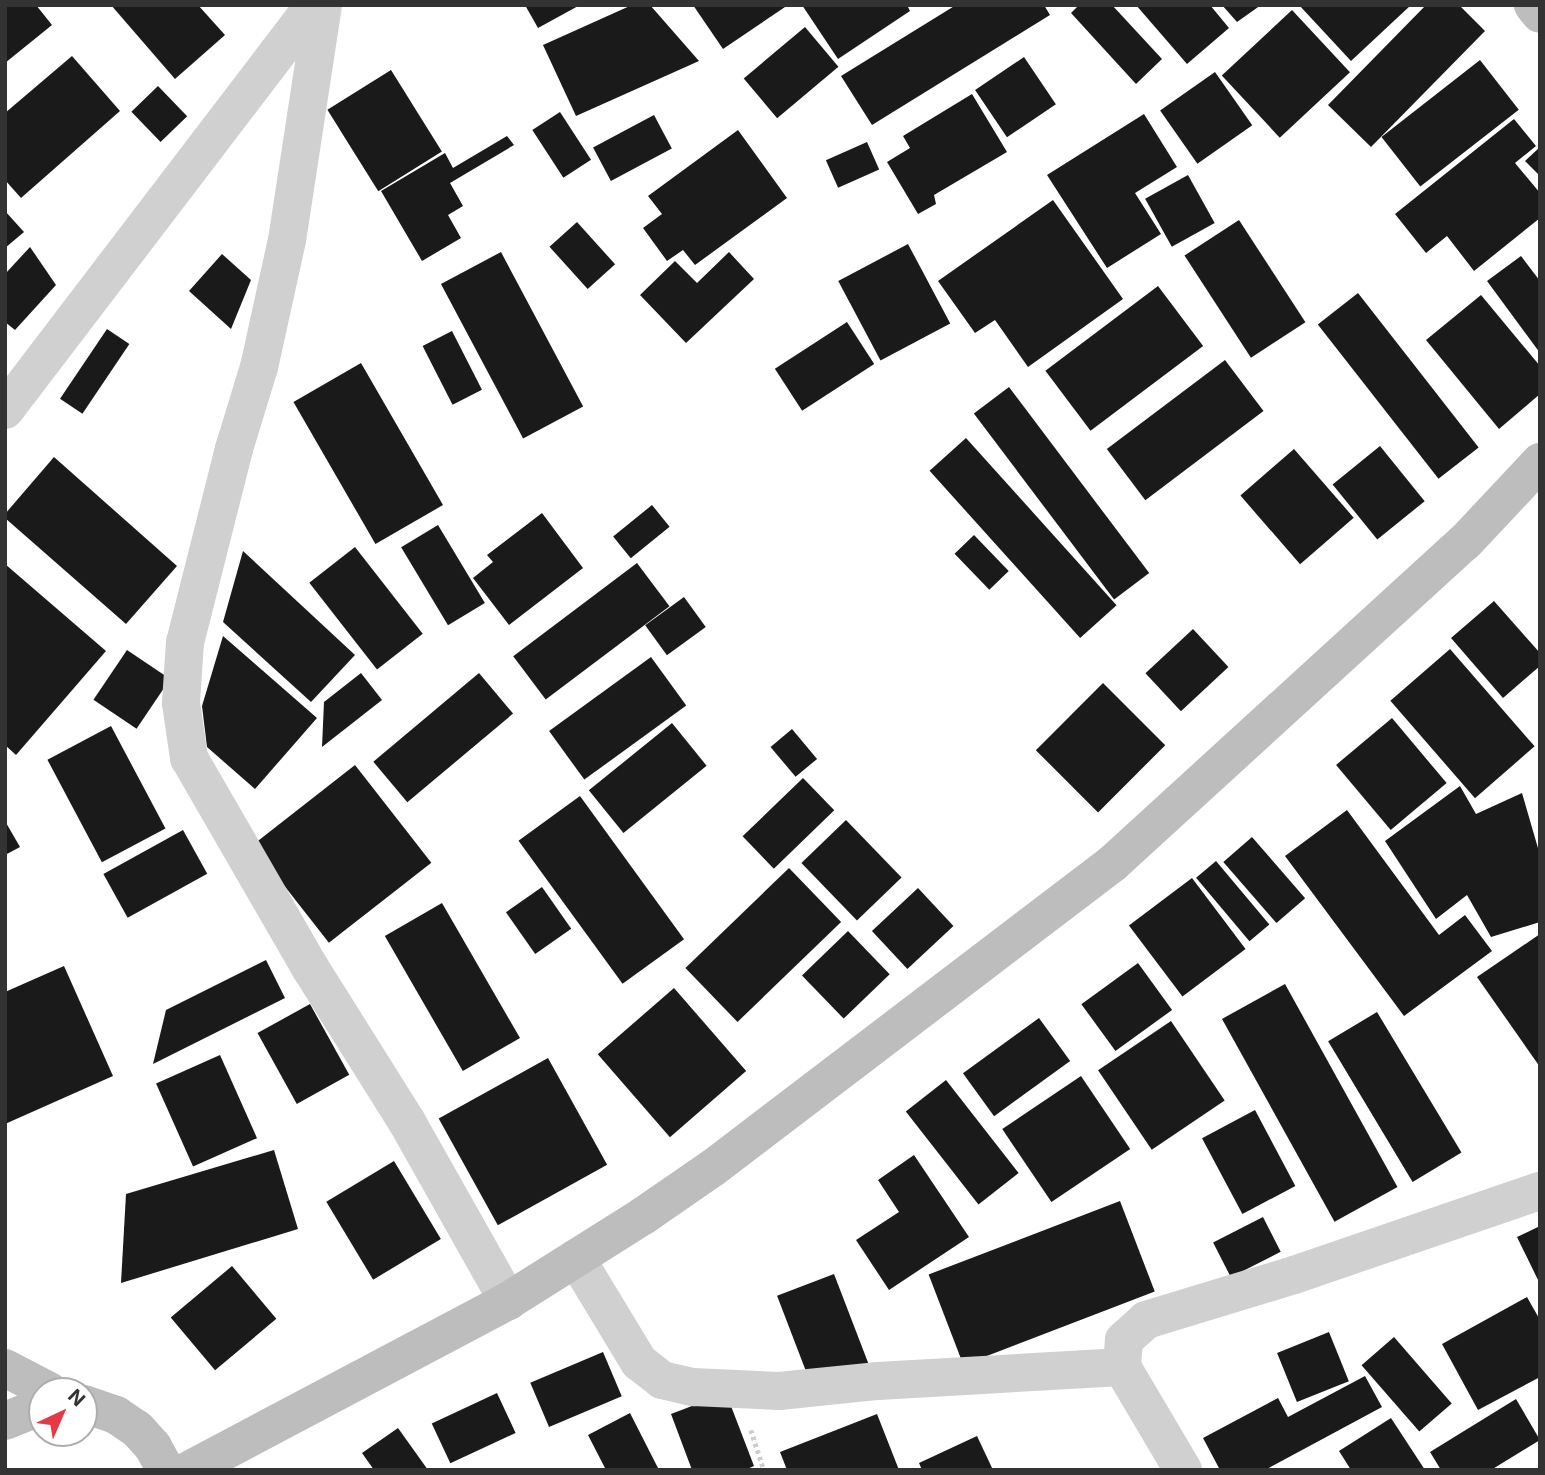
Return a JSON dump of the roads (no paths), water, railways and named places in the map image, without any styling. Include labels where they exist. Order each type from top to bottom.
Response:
[{"type":"street","points":[[5,410],[314,5]]},
{"type":"street","points":[[323,5],[287,240],[258,367],[234,449],[185,642],[181,704],[189,758],[311,969],[407,1122],[508,1301]]},
{"type":"street","points":[[1533,5],[1540,14]]},
{"type":"street","points":[[190,1470],[508,1301],[714,1167],[1113,863],[1465,542],[1540,462]]},
{"type":"street","points":[[1183,1470],[1122,1367],[1125,1340],[1146,1320],[1294,1275],[1540,1191]]},
{"type":"street","points":[[576,1258],[639,1362],[662,1380],[693,1387],[779,1391],[878,1381],[1122,1367]]},
{"type":"street","points":[[5,1368],[28,1380]]},
{"type":"street","points":[[98,1409],[116,1415],[137,1429],[153,1447],[166,1470]]},
{"type":"street","points":[[5,1422],[28,1412]]}]
